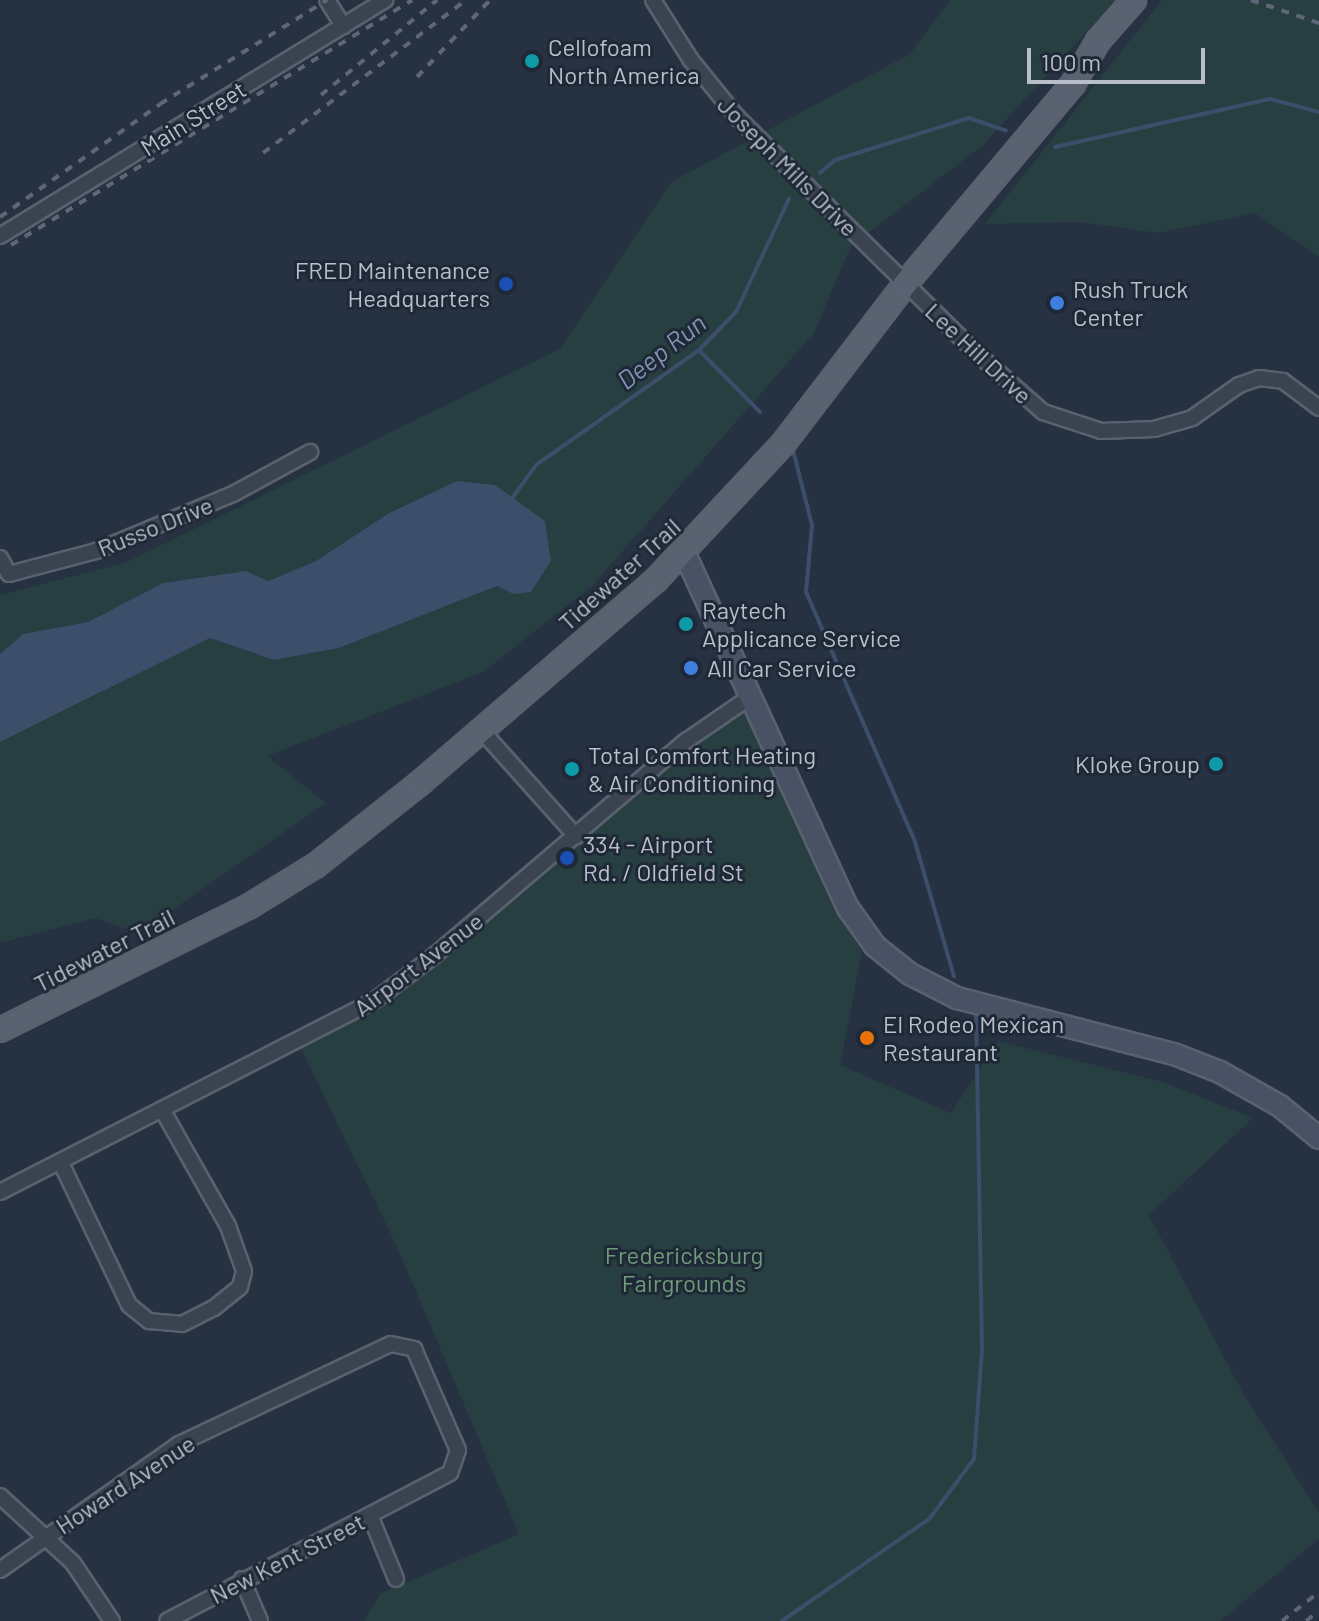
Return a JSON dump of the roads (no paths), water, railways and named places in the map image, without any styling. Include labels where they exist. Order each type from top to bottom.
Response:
[{"type":"main road","name":"Tidewater Trail","points":[[0,1030],[278,889],[343,845],[482,731],[684,552],[783,444],[906,283],[1034,132],[1134,0]]},
{"type":"main road","points":[[684,552],[753,695],[848,908],[889,959],[957,998],[1174,1054],[1220,1072],[1280,1106],[1319,1138]]},
{"type":"street","points":[[327,0],[343,26]]},
{"type":"street","name":"Main Street","points":[[0,236],[385,0]]},
{"type":"street","name":"Joseph Mills Drive","points":[[653,0],[730,109],[906,283]]},
{"type":"street","name":"Lee Hill Drive","points":[[906,283],[1026,400],[1081,428],[1122,432],[1174,425],[1239,385],[1259,378],[1283,381],[1319,408]]},
{"type":"street","name":"Russo Drive","points":[[0,558],[9,574],[96,551],[233,494],[310,452]]},
{"type":"street","name":"Airport Avenue","points":[[0,1192],[374,1001],[576,836],[686,741],[753,695]]},
{"type":"street","points":[[482,731],[576,836]]},
{"type":"street","points":[[61,1163],[129,1305],[149,1321],[182,1324],[214,1308],[240,1287],[244,1271],[228,1226],[163,1111]]},
{"type":"street","name":"Howard Avenue","points":[[0,1570],[171,1449],[391,1344],[407,1345],[419,1356],[455,1441],[457,1461],[450,1473],[408,1496]]},
{"type":"street","points":[[0,1496],[88,1579],[112,1621]]},
{"type":"street","name":"New Kent Street","points":[[167,1621],[242,1579],[408,1496]]},
{"type":"street","points":[[370,1515],[396,1579]]},
{"type":"street","points":[[242,1579],[260,1621]]},
{"type":"water","points":[[457,481],[495,485],[545,521],[551,561],[531,592],[513,594],[497,586],[339,648],[274,660],[210,638],[0,742],[0,654],[23,634],[88,622],[163,583],[246,571],[268,581],[316,561],[389,513]]},
{"type":"waterway","name":"Deep Run","points":[[1055,147],[1270,99],[1319,112]]},
{"type":"waterway","name":"Deep Run","points":[[820,173],[835,160],[969,118],[1006,131]]},
{"type":"waterway","name":"Deep Run","points":[[513,497],[536,465],[699,350],[736,312],[789,199]]},
{"type":"waterway","points":[[699,350],[760,412]]},
{"type":"waterway","points":[[793,450],[812,525],[806,592],[915,842],[954,976]]},
{"type":"waterway","points":[[782,1621],[930,1518],[974,1459],[982,1350],[976,1015]]},
{"type":"railway","points":[[0,217],[160,104],[327,0]]},
{"type":"railway","points":[[11,245],[412,0]]},
{"type":"railway","points":[[321,95],[437,0]]},
{"type":"railway","points":[[263,153],[466,0]]},
{"type":"railway","points":[[417,77],[490,0]]},
{"type":"railway","points":[[1251,0],[1319,23]]},
{"type":"railway","points":[[1282,1621],[1319,1592]]},
{"type":"railway","points":[[1306,1621],[1319,1611]]},
{"type":"place","name":"Cellofoam North America","points":[[532,61]]},
{"type":"place","name":"FRED Maintenance Headquarters","points":[[506,284]]},
{"type":"place","name":"Rush Truck Center","points":[[1057,303]]},
{"type":"place","name":"Raytech Applicance Service","points":[[686,624]]},
{"type":"place","name":"All Car Service","points":[[691,668]]},
{"type":"place","name":"Kloke Group","points":[[1216,764]]},
{"type":"place","name":"Total Comfort Heating & Air Conditioning","points":[[572,769]]},
{"type":"place","name":"334 - Airport Rd. / Oldfield St","points":[[567,858]]},
{"type":"place","name":"El Rodeo Mexican Restaurant","points":[[867,1038]]},
{"type":"park label","name":"Fredericksburg Fairgrounds","points":[[684,1269]]}]
